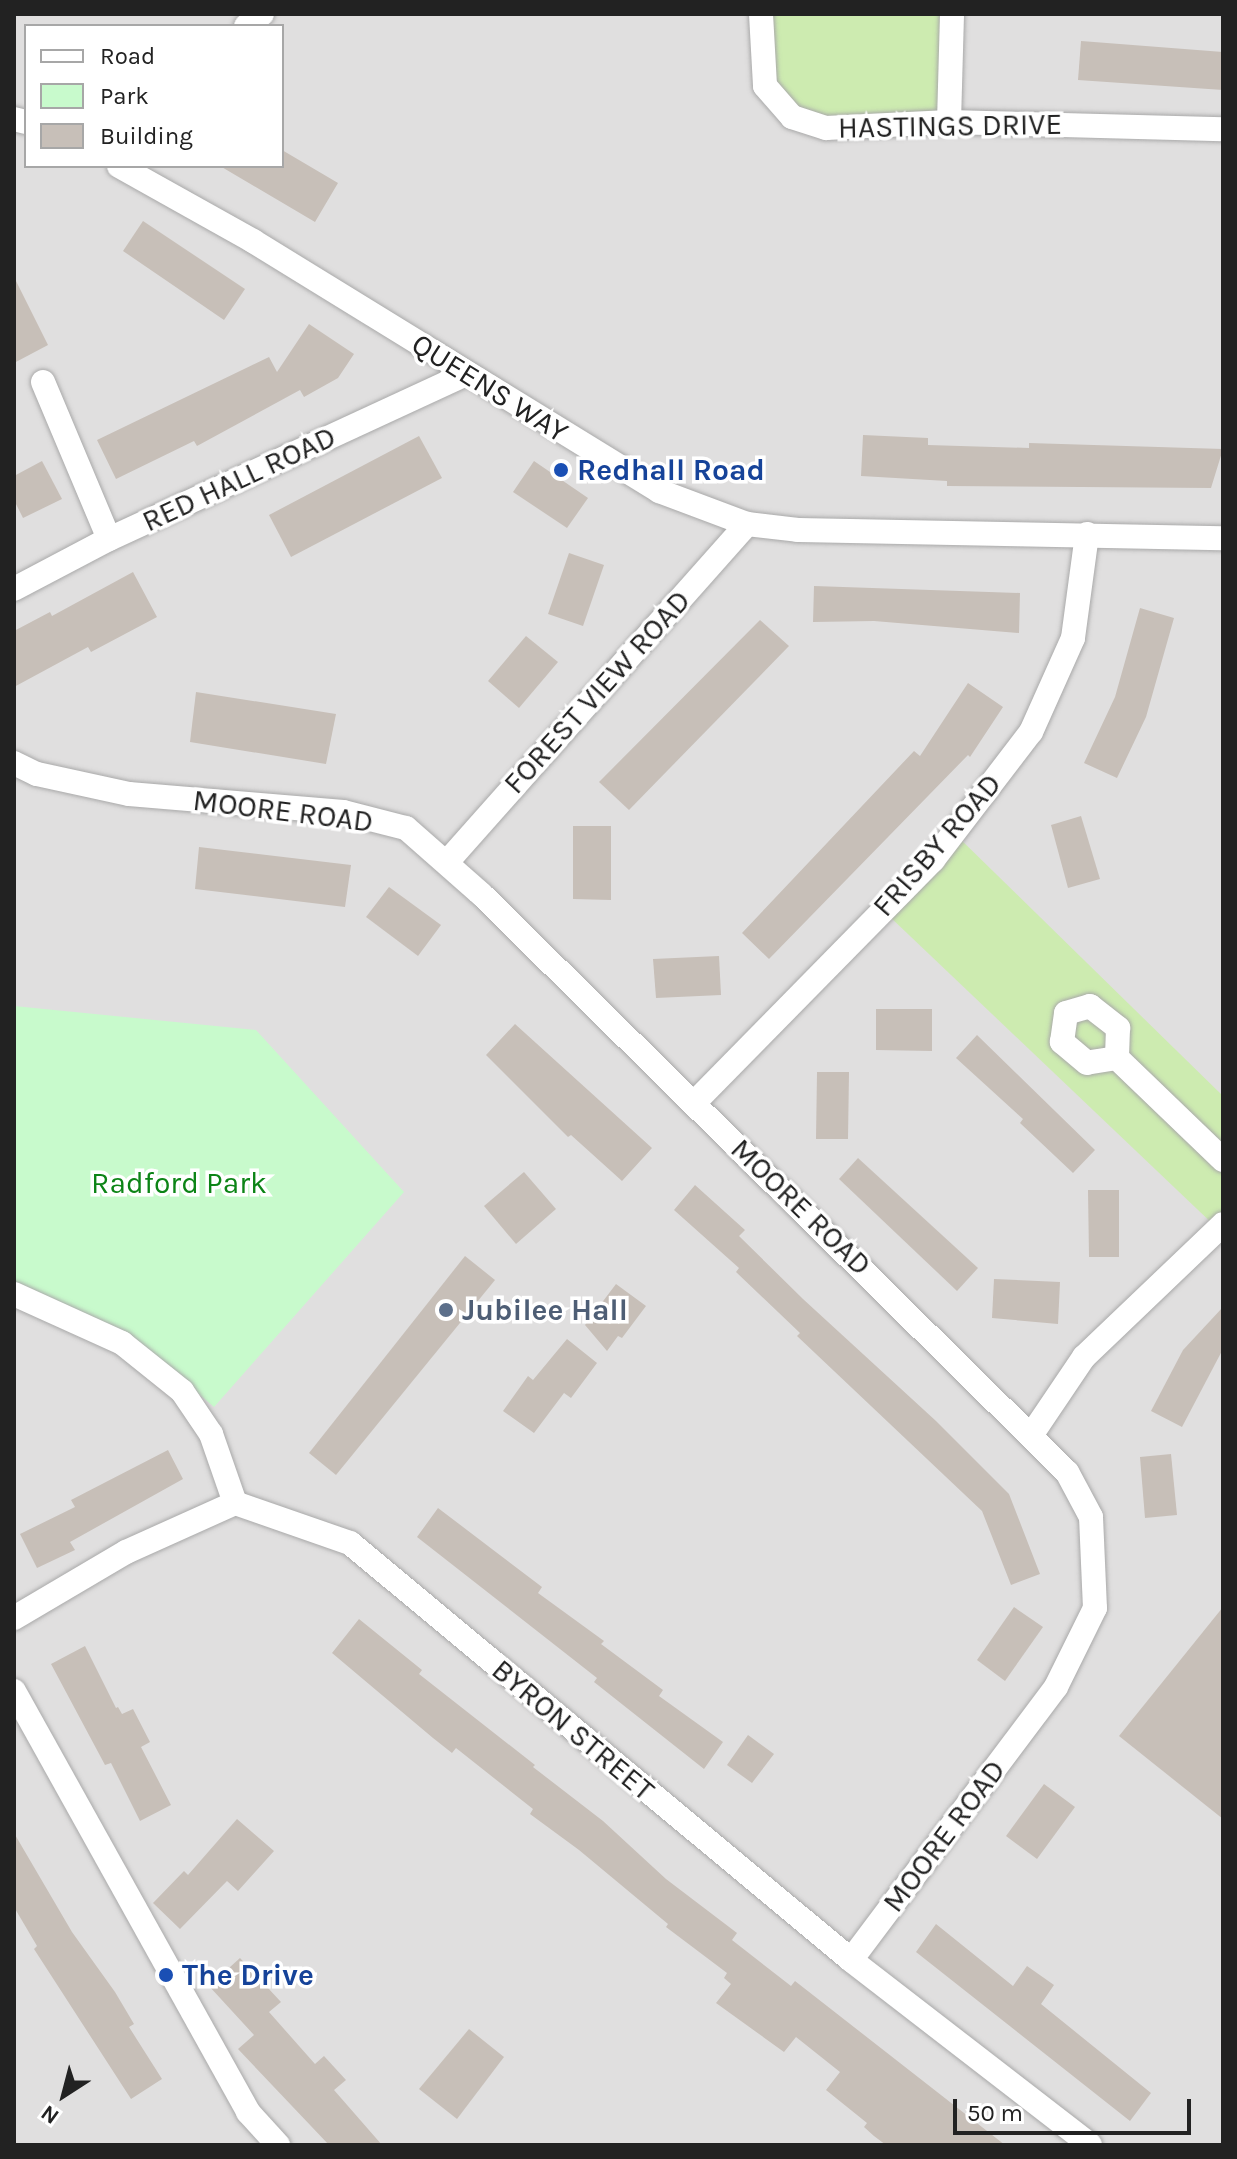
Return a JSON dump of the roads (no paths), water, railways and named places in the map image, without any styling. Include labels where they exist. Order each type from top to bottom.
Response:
[{"type":"street","name":"HASTINGS DRIVE","points":[[761,14],[765,86],[792,117],[826,128],[949,122],[1223,129]]},
{"type":"street","points":[[949,122],[952,14]]},
{"type":"street","name":"QUEENS WAY","points":[[123,168],[253,241],[659,491],[747,524],[845,531],[1223,538]]},
{"type":"street","name":"RED HALL ROAD","points":[[14,589],[109,539],[466,374]]},
{"type":"street","points":[[43,382],[109,539]]},
{"type":"street","name":"FOREST VIEW ROAD","points":[[447,862],[747,524]]},
{"type":"street","name":"FRISBY ROAD","points":[[694,1103],[933,860],[1031,732],[1073,638],[1087,534]]},
{"type":"street","name":"MOORE ROAD","points":[[14,763],[37,774],[129,794],[343,812],[406,828],[447,862],[1032,1434],[1067,1472],[1091,1517],[1095,1608],[1056,1687],[851,1960]]},
{"type":"street","points":[[1117,1058],[1223,1160]]},
{"type":"street","points":[[1032,1434],[1084,1357],[1223,1224]]},
{"type":"street","points":[[14,1294],[122,1343],[182,1391],[211,1434],[235,1503],[126,1552],[14,1618]]},
{"type":"street","name":"BYRON STREET","points":[[235,1503],[350,1543],[851,1960],[1090,2145]]},
{"type":"street","points":[[14,1691],[248,2112],[278,2145]]},
{"type":"place","name":"Redhall Road","points":[[561,470]]},
{"type":"place","name":"Jubilee Hall","points":[[446,1310]]},
{"type":"place","name":"The Drive","points":[[166,1975]]},
{"type":"park label","name":"Radford Park","points":[[179,1183]]}]
